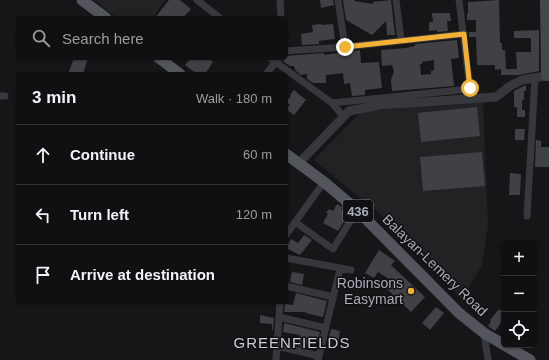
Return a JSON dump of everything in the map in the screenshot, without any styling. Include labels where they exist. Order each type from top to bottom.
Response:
[{"type":"main road","points":[[82,0],[103,16]]},
{"type":"main road","points":[[546,0],[548,76]]},
{"type":"main road","points":[[161,60],[176,72]]},
{"type":"main road","name":"Balayan-Lemery Road","points":[[288,156],[324,182],[357,210],[388,239],[459,313],[484,333],[512,351],[530,360]]},
{"type":"street","points":[[197,0],[217,16]]},
{"type":"street","points":[[280,0],[281,16]]},
{"type":"street","points":[[338,0],[345,47]]},
{"type":"street","points":[[396,0],[401,40]]},
{"type":"street","points":[[332,103],[470,88],[459,0]]},
{"type":"street","points":[[288,51],[345,47],[464,34]]},
{"type":"street","points":[[267,72],[274,60]]},
{"type":"street","points":[[276,60],[332,103],[344,117]]},
{"type":"street","points":[[298,164],[349,111],[380,105],[496,97],[510,86],[522,80],[548,76]]},
{"type":"street","points":[[527,216],[535,78]]},
{"type":"street","points":[[288,232],[324,182]]},
{"type":"street","points":[[295,222],[333,249],[357,210]]},
{"type":"street","points":[[288,258],[351,270]]},
{"type":"street","points":[[277,346],[318,358],[340,269]]},
{"type":"street","points":[[288,286],[333,297]]},
{"type":"street","points":[[276,360],[280,304]]},
{"type":"street","points":[[279,317],[326,328]]},
{"type":"street","points":[[484,333],[488,360]]},
{"type":"shaded area","points":[[94,0],[165,0],[154,16],[114,16]]},
{"type":"shaded area","points":[[483,100],[488,225],[482,265],[462,299],[380,214],[314,160],[361,112]]},
{"type":"building","points":[[169,0],[180,0],[191,9],[185,16],[157,16]]},
{"type":"building","points":[[320,0],[333,0],[334,5],[321,8]]},
{"type":"building","points":[[343,0],[354,0],[373,4],[373,2],[391,0],[395,35],[387,35],[386,21],[372,35],[346,20]]},
{"type":"building","points":[[499,0],[500,43],[502,43],[502,50],[505,50],[506,69],[517,69],[516,52],[531,52],[531,38],[514,38],[514,31],[539,30],[539,71],[519,75],[501,75],[501,69],[495,70],[495,65],[477,65],[476,37],[469,37],[469,32],[476,32],[476,20],[467,20],[468,2]]},
{"type":"building","points":[[432,13],[450,13],[451,21],[447,21],[448,31],[429,31],[429,22],[433,22]]},
{"type":"building","points":[[333,24],[335,39],[319,41],[319,44],[302,45],[301,34],[313,32],[312,25]]},
{"type":"building","points":[[457,40],[459,58],[451,59],[454,86],[392,91],[391,80],[394,71],[392,65],[382,66],[381,50],[406,48],[415,46],[415,44]],"holes":[[[434,60],[434,70],[431,71],[431,74],[421,75],[420,64],[422,64],[422,62]]]},
{"type":"building","points":[[360,50],[361,63],[379,62],[382,88],[365,90],[365,95],[352,96],[350,83],[344,84],[343,73],[326,75],[326,83],[313,83],[307,79],[307,74],[301,75],[295,70],[294,66],[290,66],[283,61],[288,60],[288,56],[324,53],[324,55]]},
{"type":"building","points":[[73,60],[87,60],[84,72],[69,72]]},
{"type":"building","points":[[189,60],[210,60],[213,62],[206,72],[194,72],[185,65]]},
{"type":"building","points":[[526,85],[524,100],[522,100],[522,110],[525,110],[525,117],[517,117],[517,107],[514,107],[514,91]]},
{"type":"building","points":[[294,90],[306,100],[294,115],[288,110],[290,105],[288,104],[288,100],[291,96],[290,95]]},
{"type":"building","points":[[477,107],[480,136],[421,142],[418,113]]},
{"type":"building","points":[[515,129],[525,129],[524,140],[515,140]]},
{"type":"building","points":[[536,140],[541,141],[541,147],[549,147],[549,167],[535,167]]},
{"type":"building","points":[[482,152],[485,186],[423,191],[420,157]]},
{"type":"building","points":[[510,173],[521,174],[520,195],[509,195]]},
{"type":"building","points":[[337,204],[342,207],[341,209],[349,214],[338,231],[323,223],[328,214],[326,213],[329,209],[333,211]]},
{"type":"building","points":[[304,235],[312,240],[300,255],[288,249],[288,244],[291,239],[298,243]]},
{"type":"building","points":[[379,250],[395,261],[391,265],[425,297],[411,312],[387,289],[392,281],[378,272],[374,278],[365,273]]},
{"type":"building","points":[[292,272],[304,274],[302,285],[290,282]]},
{"type":"building","points":[[296,293],[327,301],[323,317],[305,313],[306,312],[284,312],[285,304],[293,305]]},
{"type":"building","points":[[436,307],[444,313],[430,330],[422,323]]},
{"type":"building","points":[[499,309],[501,311],[501,322],[495,331],[488,326],[491,321],[490,320]]},
{"type":"building","points":[[260,315],[274,318],[273,330],[272,324],[260,323]]},
{"type":"building","points":[[284,323],[320,332],[318,340],[309,338],[305,348],[298,346],[300,335],[283,332]]},
{"type":"building","points":[[331,329],[340,331],[338,342],[328,340]]},
{"type":"place","name":"Robinsons Easymart","points":[[411,291]]},
{"type":"district","name":"GREENFIELDS","points":[[292,342]]},
{"type":"route","points":[[345,47],[464,34],[470,88]]}]
